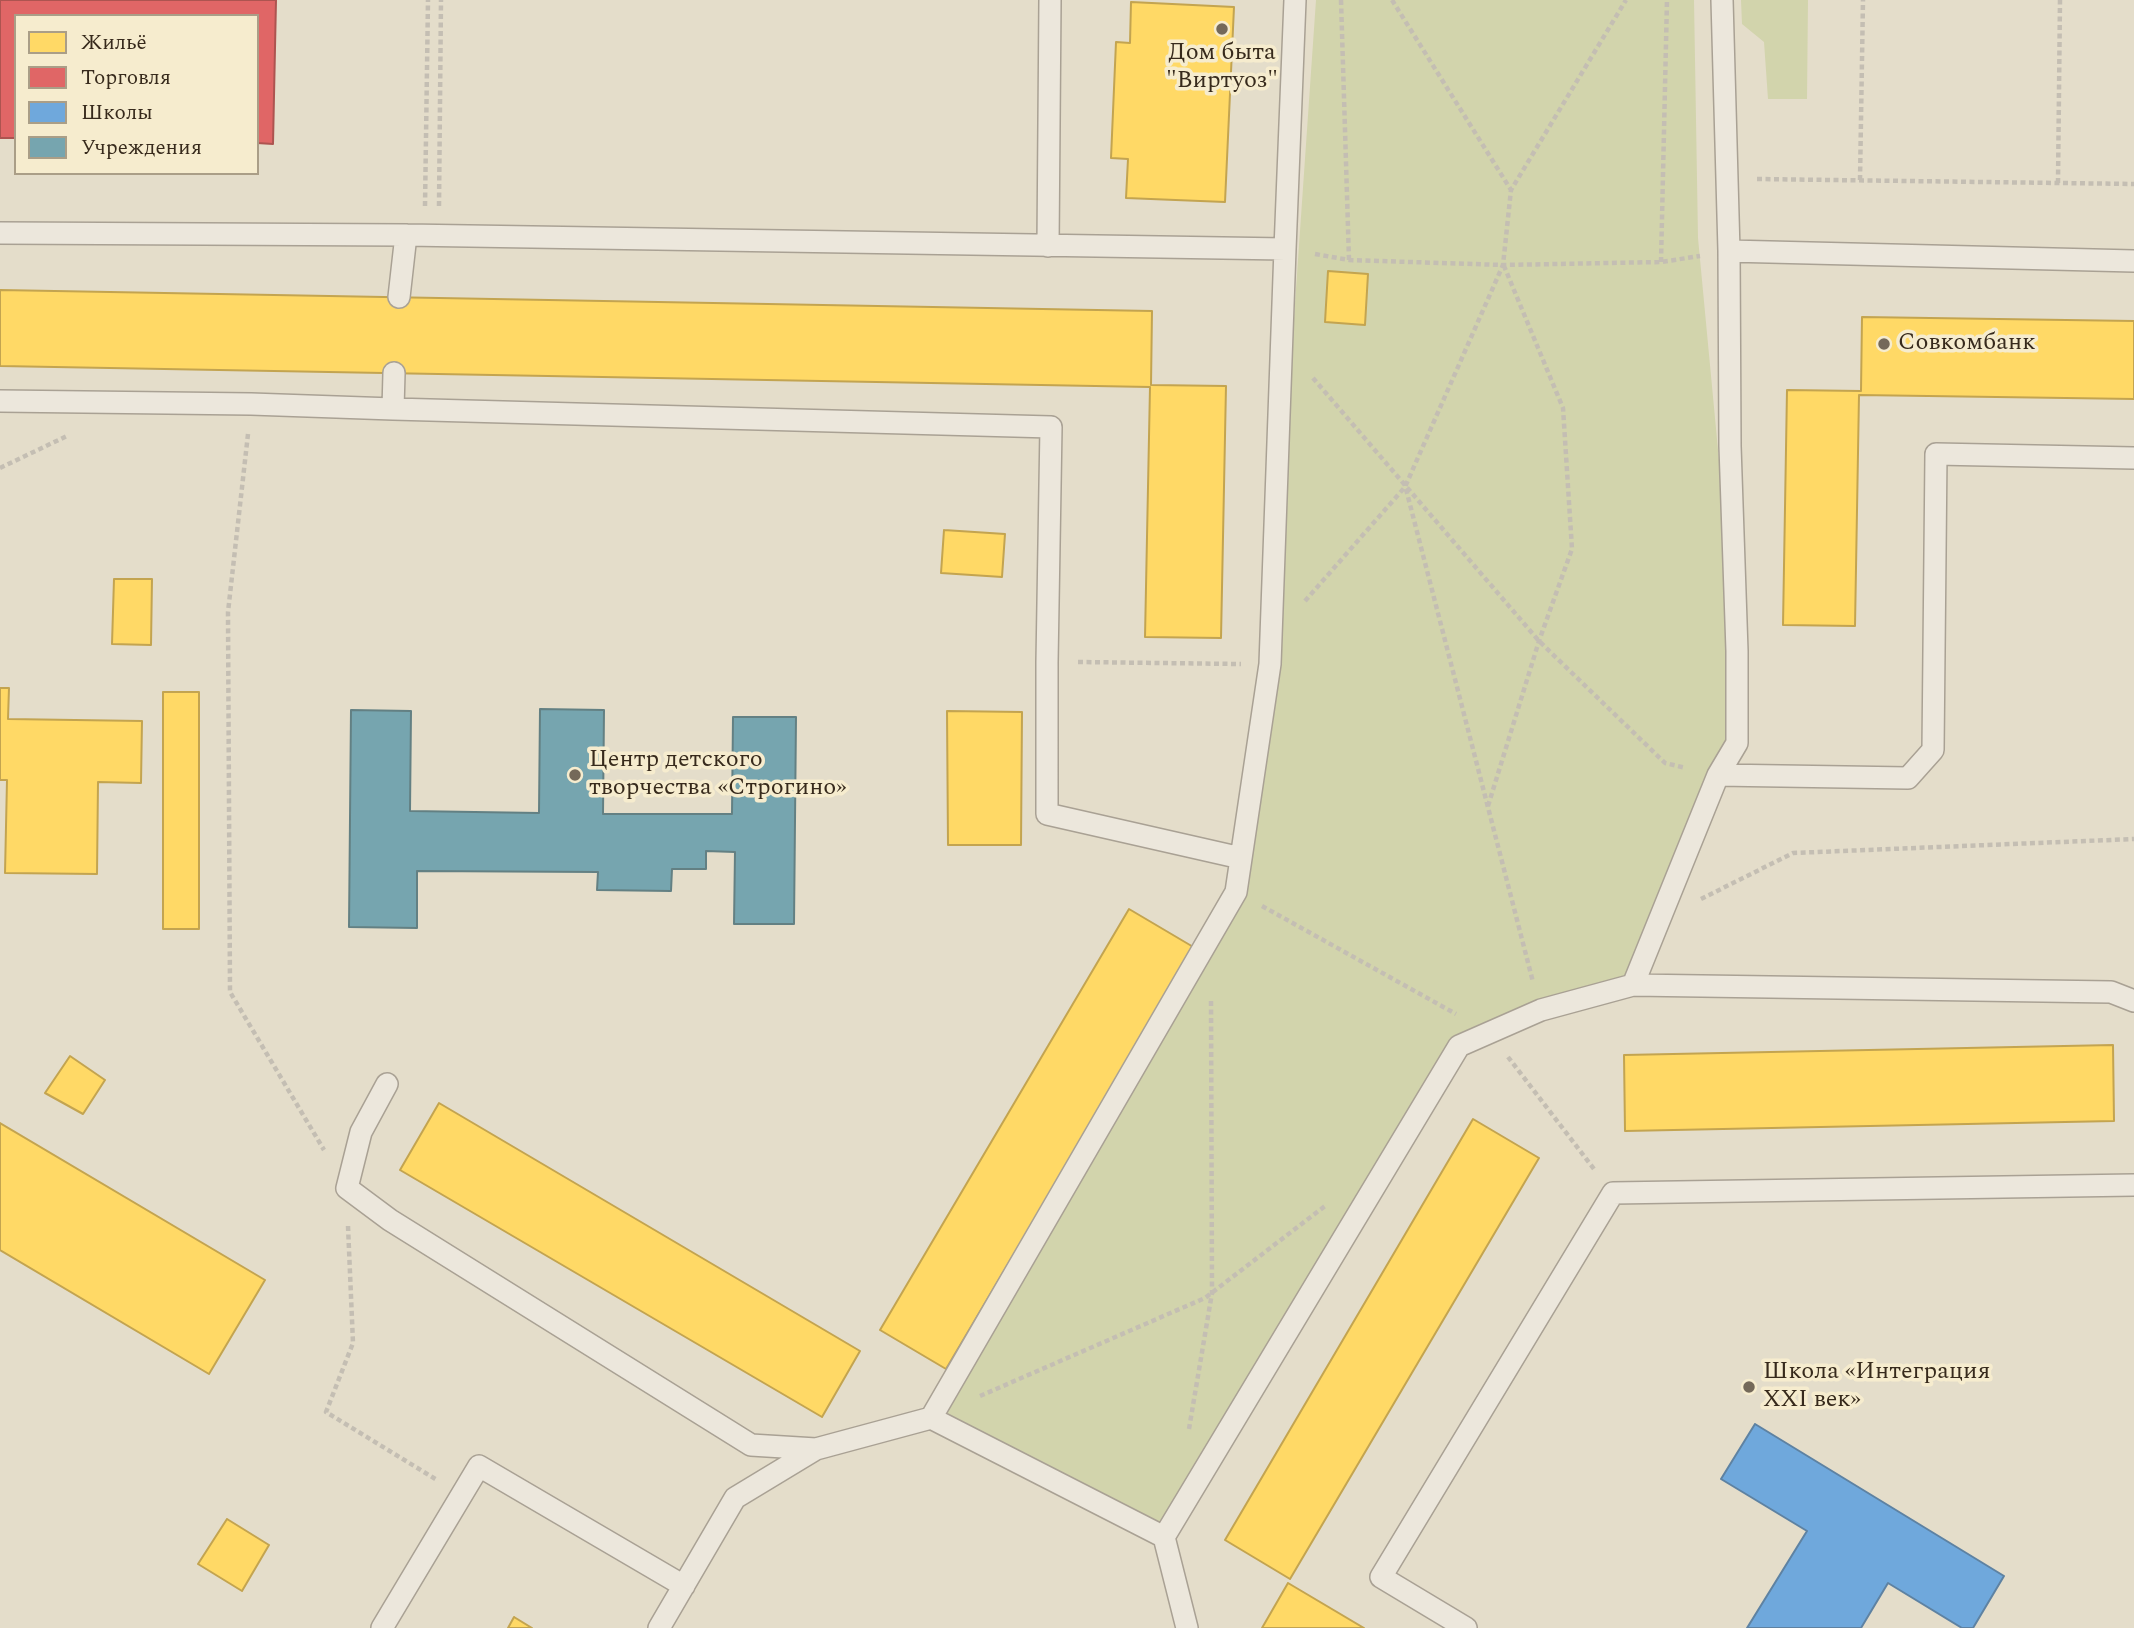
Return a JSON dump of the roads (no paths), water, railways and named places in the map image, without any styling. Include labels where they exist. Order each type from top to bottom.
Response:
[{"type":"lane","points":[[1048,246],[1050,0]]},
{"type":"lane","points":[[930,1418],[1237,892],[1270,664],[1295,0]]},
{"type":"lane","points":[[1633,985],[1718,775],[1737,743],[1722,0]]},
{"type":"lane","points":[[0,233],[423,235],[1285,249]]},
{"type":"lane","points":[[399,297],[423,235]]},
{"type":"lane","points":[[1729,251],[2134,261]]},
{"type":"lane","points":[[393,409],[394,373]]},
{"type":"lane","points":[[0,401],[251,404],[1051,427],[1047,814],[1241,858]]},
{"type":"lane","points":[[1718,775],[1908,778],[1933,750],[1936,454],[2134,458]]},
{"type":"lane","points":[[1187,1628],[1164,1537],[1459,1046],[1541,1010],[1633,985],[2111,992],[2134,1000]]},
{"type":"lane","points":[[387,1084],[361,1132],[347,1188],[390,1220],[751,1445],[816,1449]]},
{"type":"lane","points":[[1466,1628],[1381,1577],[1613,1193],[2134,1185]]},
{"type":"lane","points":[[659,1628],[735,1498],[816,1449],[930,1418],[1164,1537]]},
{"type":"lane","points":[[382,1628],[479,1466],[684,1586]]},
{"type":"place","name":"Дом быта \"Виртуоз\"","points":[[1222,29]]},
{"type":"place","name":"Совкомбанк","points":[[1884,344]]},
{"type":"place","name":"Центр детского творчества «Строгино»","points":[[575,775]]},
{"type":"place","name":"Школа «Интеграция XXI век»","points":[[1749,1387]]}]
